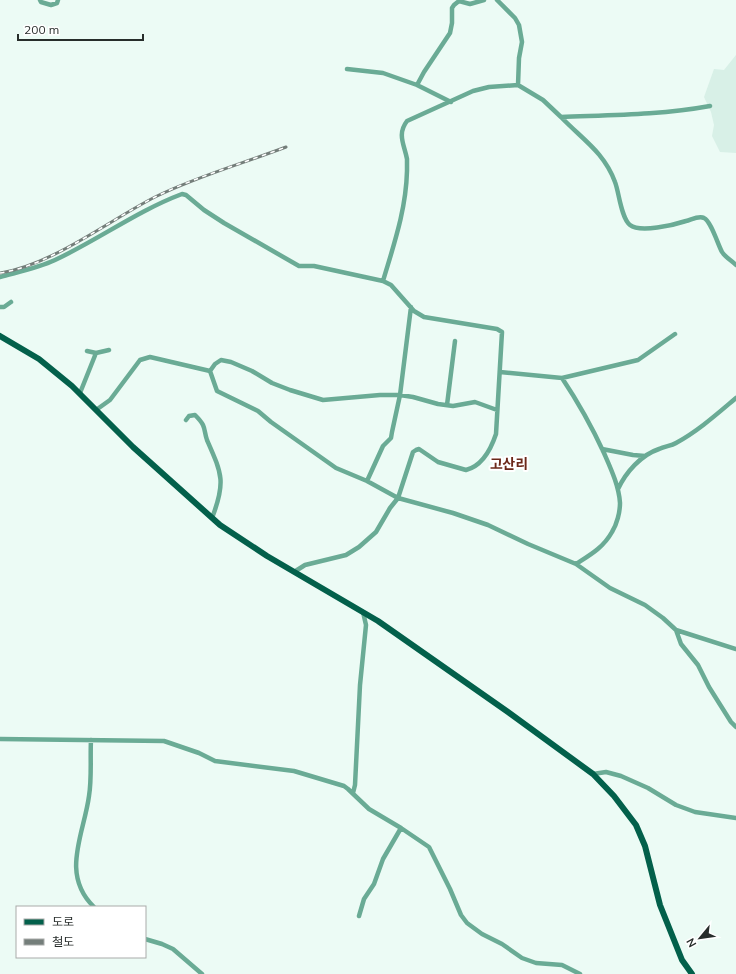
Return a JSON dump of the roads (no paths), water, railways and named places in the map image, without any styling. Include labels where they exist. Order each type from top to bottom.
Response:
[{"type":"main road","points":[[0,336],[39,359],[80,393],[128,443],[212,518],[267,556],[378,621],[593,774],[614,796],[636,825],[645,846],[660,905],[680,955],[690,973]]},
{"type":"street","points":[[40,0],[51,5],[57,3],[58,0]]},
{"type":"street","points":[[417,85],[450,33],[452,8],[454,5],[459,1],[470,4],[484,0]]},
{"type":"street","points":[[497,0],[515,18],[520,29],[522,42],[519,58],[518,85]]},
{"type":"street","points":[[347,69],[376,72],[417,85],[451,102]]},
{"type":"street","points":[[383,281],[395,244],[405,201],[407,165],[402,138],[402,128],[407,121],[482,88],[518,85],[543,100],[595,149],[607,164],[616,183],[625,216],[631,226],[643,228],[656,227],[681,223],[703,217],[706,219],[723,253],[736,265]]},
{"type":"street","points":[[561,117],[655,112],[694,109],[710,106]]},
{"type":"street","points":[[0,277],[34,268],[55,260],[151,208],[182,194],[186,195],[204,210],[224,223],[299,266],[314,266],[383,281],[391,285],[414,311],[424,317],[500,330],[502,332],[496,434],[492,444],[482,460],[466,470],[438,462],[420,449],[416,450],[413,452],[398,498],[390,508],[379,529],[359,547],[346,555],[305,565],[294,572]]},
{"type":"street","points":[[0,307],[4,307],[11,302]]},
{"type":"street","points":[[367,481],[383,446],[391,438],[400,395],[410,307]]},
{"type":"street","points":[[500,372],[562,378],[638,360],[675,334]]},
{"type":"street","points":[[447,405],[456,341]]},
{"type":"street","points":[[87,351],[96,353],[109,350]]},
{"type":"street","points":[[80,393],[96,353]]},
{"type":"street","points":[[96,410],[110,400],[140,360],[144,358],[150,357],[181,363],[210,371]]},
{"type":"street","points":[[210,371],[215,364],[221,360],[231,362],[252,371],[272,383],[323,400],[380,395],[400,395],[453,406],[475,402],[497,410]]},
{"type":"street","points":[[210,371],[217,391],[258,411],[271,422],[336,468],[367,481],[398,498],[453,513],[488,525],[576,564],[610,588],[645,605],[676,630],[736,649]]},
{"type":"street","points":[[562,378],[585,415],[602,449],[618,489],[620,505],[613,532],[600,549],[576,564]]},
{"type":"street","points":[[618,489],[627,474],[645,456],[658,449],[675,444],[707,422],[736,398]]},
{"type":"street","points":[[186,420],[189,416],[196,415],[203,424],[206,437],[216,459],[220,474],[221,489],[219,501],[212,518]]},
{"type":"street","points":[[602,449],[625,454],[645,456]]},
{"type":"street","points":[[353,793],[355,786],[360,686],[366,625],[363,612]]},
{"type":"street","points":[[676,630],[681,644],[698,665],[731,722],[736,726]]},
{"type":"street","points":[[0,739],[164,741],[199,753],[216,761],[299,773],[344,786],[369,809],[429,847],[461,915],[467,923],[527,961],[562,965],[580,974]]},
{"type":"street","points":[[91,740],[90,794],[78,844],[76,865],[77,875],[82,891],[93,906]]},
{"type":"street","points":[[593,774],[606,772],[621,776],[648,788],[676,805],[694,812],[736,818]]},
{"type":"street","points":[[359,916],[364,899],[374,884],[383,859],[401,828]]},
{"type":"street","points":[[146,939],[173,949],[202,974]]},
{"type":"railway","points":[[0,273],[20,268],[60,252],[137,207],[170,190],[286,147]]},
{"type":"district","name":"고산리","points":[[509,464]]}]
